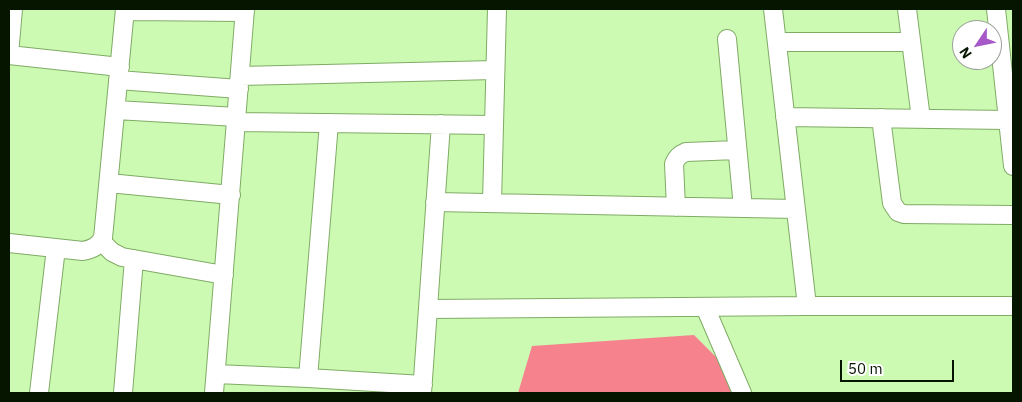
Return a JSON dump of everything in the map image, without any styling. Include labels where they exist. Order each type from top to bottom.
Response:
[{"type":"street","points":[[13,9],[9,55],[119,74],[239,83],[495,70]]},
{"type":"street","points":[[492,203],[497,9]]},
{"type":"street","points":[[773,9],[807,306]]},
{"type":"street","points":[[907,9],[921,119]]},
{"type":"street","points":[[996,9],[1008,65],[1008,120],[1013,166]]},
{"type":"street","points":[[9,243],[83,251],[92,249],[103,238],[125,10],[245,11],[214,393]]},
{"type":"street","points":[[727,39],[743,208]]},
{"type":"street","points":[[777,42],[912,42]]},
{"type":"street","points":[[116,110],[237,119],[329,123],[494,125]]},
{"type":"street","points":[[785,117],[1008,120]]},
{"type":"street","points":[[881,118],[892,203],[898,212],[904,214],[1013,215]]},
{"type":"street","points":[[308,378],[329,123]]},
{"type":"street","points":[[216,374],[308,378],[422,389],[441,124]]},
{"type":"street","points":[[676,207],[674,164],[680,154],[686,152],[737,150]]},
{"type":"street","points":[[108,183],[230,195]]},
{"type":"street","points":[[435,202],[796,209]]},
{"type":"street","points":[[101,241],[117,255],[224,275]]},
{"type":"street","points":[[40,393],[56,248]]},
{"type":"street","points":[[123,393],[134,259]]},
{"type":"street","points":[[428,309],[1013,306]]},
{"type":"street","points":[[705,307],[742,393]]},
{"type":"shaded area","points":[[694,335],[730,371],[733,393],[518,393],[532,346]]}]
